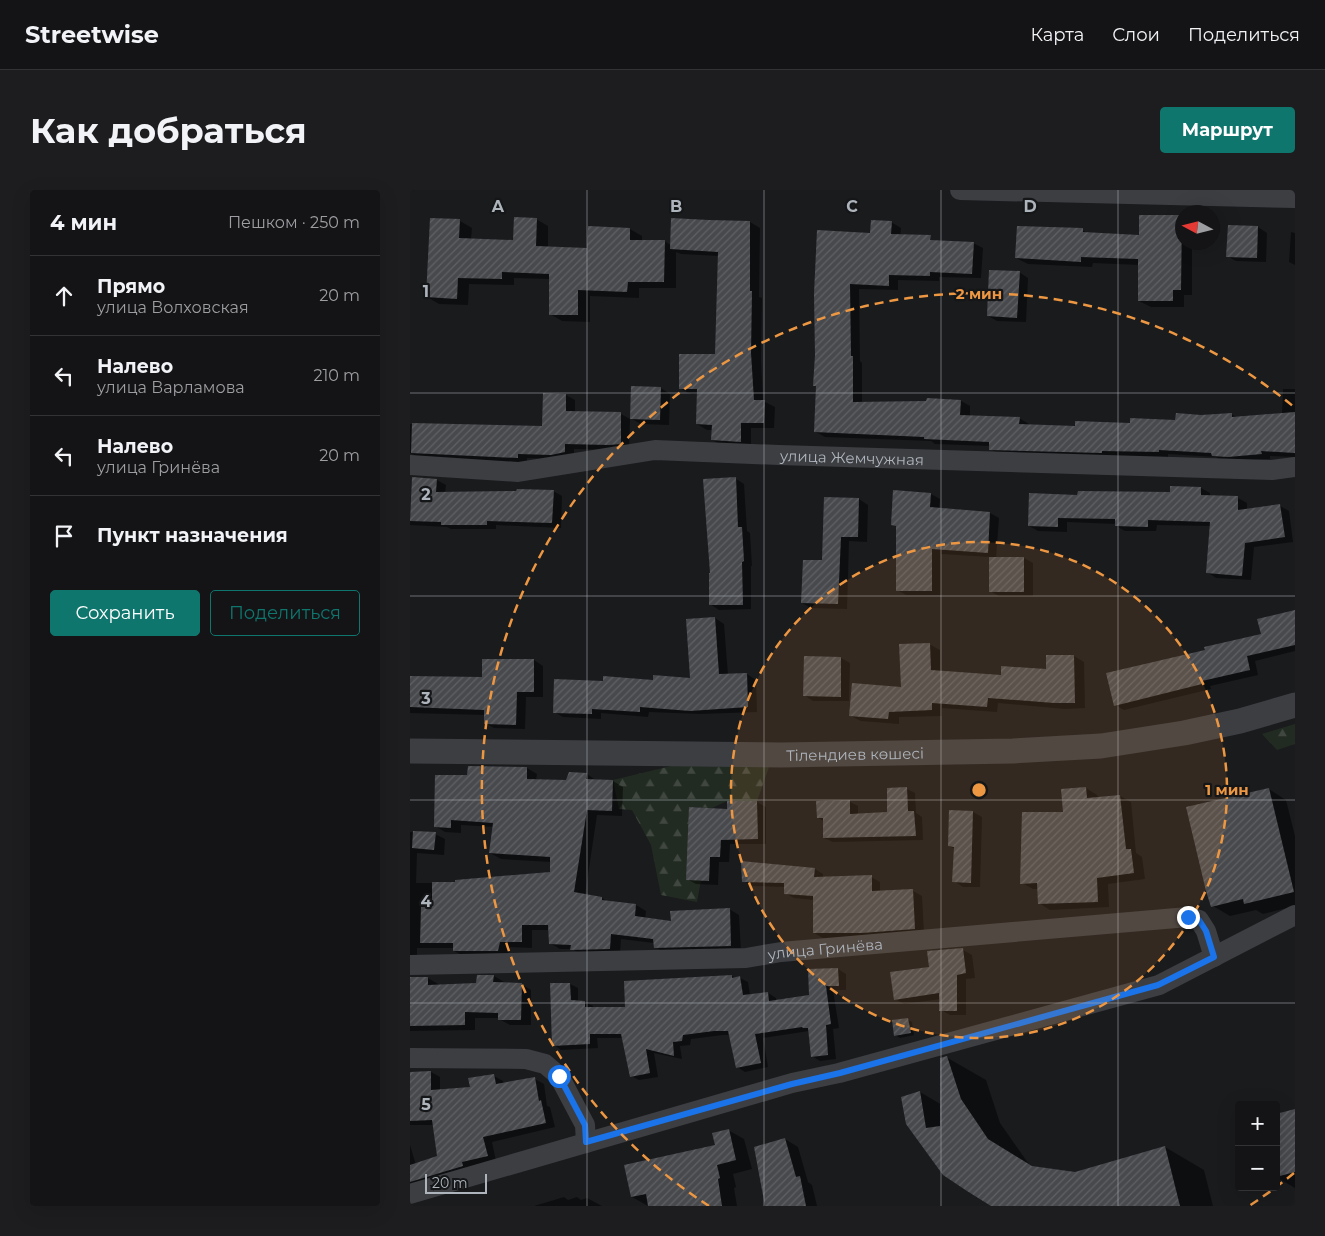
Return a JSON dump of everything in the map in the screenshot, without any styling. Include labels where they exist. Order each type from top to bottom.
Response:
[{"type":"street","points":[[960,190],[1295,198]]},
{"type":"street","name":"улица Жемчужная","points":[[410,465],[518,472],[655,450],[1272,470],[1295,467]]},
{"type":"street","name":"Тілендиев көшесі","points":[[410,751],[781,755],[1013,751],[1101,746],[1184,733],[1240,721],[1295,705]]},
{"type":"street","points":[[410,1194],[792,1084],[840,1073],[1158,985],[1295,915]]},
{"type":"street","name":"улица Гринёва","points":[[410,965],[746,958],[781,952],[1188,917],[1199,920],[1203,925],[1214,957]]},
{"type":"street","points":[[410,1058],[526,1059],[544,1064],[559,1076],[585,1125],[586,1142]]},
{"type":"green space","points":[[1295,724],[1295,744],[1277,750],[1262,734]]},
{"type":"green space","points":[[692,761],[769,767],[757,801],[727,801],[712,808],[689,807],[701,880],[697,902],[661,895],[651,845],[632,810],[619,809],[613,780]]},
{"type":"building","points":[[1139,215],[1175,215],[1175,250],[1182,250],[1181,290],[1173,290],[1173,301],[1138,301],[1138,259],[1081,257],[1081,262],[1015,258],[1017,226],[1083,228],[1083,232],[1139,235]]},
{"type":"building","points":[[514,217],[537,218],[536,246],[587,248],[588,226],[630,228],[630,240],[665,240],[664,282],[628,282],[627,292],[578,290],[578,315],[549,315],[549,274],[502,272],[502,279],[458,278],[457,299],[426,297],[430,218],[460,219],[459,238],[513,240]]},
{"type":"building","points":[[671,218],[750,221],[751,353],[754,400],[765,400],[764,423],[741,423],[741,442],[711,440],[712,425],[696,424],[697,389],[679,389],[679,354],[715,354],[718,252],[670,249]]},
{"type":"building","points":[[871,220],[892,221],[891,234],[931,235],[930,240],[974,242],[972,274],[930,272],[930,276],[889,275],[889,286],[850,284],[853,402],[926,401],[927,398],[961,400],[960,415],[1020,417],[1019,424],[1075,426],[1075,421],[1130,423],[1130,418],[1175,420],[1176,413],[1201,415],[1232,413],[1232,417],[1295,412],[1295,453],[1261,451],[1262,454],[1228,457],[1212,456],[1211,453],[1159,450],[1159,452],[1102,451],[1102,453],[989,450],[989,442],[814,432],[816,386],[813,386],[815,355],[814,294],[817,230],[870,233]]},
{"type":"building","points":[[1228,225],[1258,226],[1257,258],[1226,257]]},
{"type":"building","points":[[989,270],[1020,271],[1017,318],[987,316]]},
{"type":"building","points":[[631,386],[661,387],[660,420],[630,419]]},
{"type":"building","points":[[543,393],[566,394],[566,411],[621,412],[621,444],[565,444],[565,452],[551,455],[518,454],[518,458],[411,453],[412,423],[542,426]]},
{"type":"building","points":[[412,477],[437,479],[436,492],[516,491],[517,489],[554,490],[552,523],[487,521],[487,525],[441,525],[441,522],[410,521]]},
{"type":"building","points":[[736,477],[738,527],[742,527],[744,561],[742,562],[743,605],[709,605],[710,573],[703,479]]},
{"type":"building","points":[[1170,486],[1201,487],[1201,495],[1238,496],[1238,510],[1280,504],[1285,537],[1245,543],[1242,576],[1206,573],[1210,522],[1148,520],[1148,527],[1115,526],[1115,519],[1058,518],[1058,527],[1028,526],[1029,493],[1077,495],[1078,491],[1170,492]]},
{"type":"building","points":[[893,490],[931,493],[930,507],[990,512],[988,553],[932,549],[932,591],[896,591],[896,526],[891,525]]},
{"type":"building","points":[[824,497],[859,498],[858,537],[841,537],[838,604],[801,603],[803,560],[822,560]]},
{"type":"building","points":[[989,557],[1024,557],[1024,592],[989,592]]},
{"type":"building","points":[[1295,610],[1295,645],[1247,656],[1250,670],[1202,681],[1202,684],[1114,706],[1106,673],[1205,650],[1204,647],[1261,634],[1257,619]]},
{"type":"building","points":[[715,617],[719,674],[747,673],[748,707],[690,711],[640,707],[640,712],[592,709],[592,714],[553,713],[554,679],[603,681],[603,676],[653,680],[653,675],[690,678],[686,619]]},
{"type":"building","points":[[930,643],[931,670],[1001,675],[1001,666],[1046,669],[1046,655],[1074,655],[1075,703],[988,698],[987,707],[932,703],[932,710],[889,712],[888,719],[849,716],[852,683],[901,687],[899,644]]},
{"type":"building","points":[[804,656],[841,657],[841,697],[803,696]]},
{"type":"building","points":[[482,659],[534,659],[534,692],[517,692],[516,725],[484,724],[484,710],[410,707],[410,676],[482,677]]},
{"type":"building","points":[[468,766],[527,767],[527,779],[566,780],[569,772],[587,773],[586,779],[613,780],[612,811],[587,810],[574,892],[602,897],[602,900],[636,904],[635,916],[671,921],[670,911],[730,908],[731,946],[654,948],[653,939],[611,934],[610,949],[570,950],[571,945],[549,944],[548,925],[522,925],[522,942],[500,942],[498,951],[453,951],[453,943],[420,943],[421,907],[432,907],[432,882],[455,882],[455,880],[550,872],[550,857],[489,853],[493,823],[451,820],[451,828],[434,827],[435,775],[467,775]]},
{"type":"building","points":[[907,787],[908,811],[914,811],[916,836],[823,838],[823,818],[817,818],[816,801],[850,800],[850,814],[887,812],[887,788]]},
{"type":"building","points":[[1086,787],[1087,798],[1120,795],[1126,849],[1131,849],[1134,873],[1097,878],[1098,902],[1038,904],[1037,883],[1020,884],[1022,812],[1063,812],[1061,789]]},
{"type":"building","points":[[1269,788],[1294,892],[1244,904],[1243,899],[1211,907],[1186,807]]},
{"type":"building","points":[[727,801],[757,801],[758,839],[721,840],[720,857],[710,857],[709,881],[686,880],[689,807],[727,809]]},
{"type":"building","points":[[949,810],[973,811],[971,883],[952,882],[954,847],[948,846]]},
{"type":"building","points":[[413,831],[436,832],[434,850],[412,848]]},
{"type":"building","points":[[741,861],[815,868],[814,877],[872,875],[872,891],[913,889],[915,929],[862,933],[813,933],[813,896],[784,894],[784,883],[742,882]]},
{"type":"building","points":[[963,948],[966,973],[957,975],[957,1011],[939,1011],[939,993],[894,1000],[890,972],[929,967],[927,951]]},
{"type":"building","points":[[838,968],[839,986],[826,986],[831,1024],[826,1025],[828,1055],[811,1057],[808,1028],[802,1027],[755,1034],[761,1063],[736,1068],[728,1031],[714,1031],[683,1035],[682,1041],[673,1042],[674,1056],[646,1049],[650,1073],[630,1077],[621,1034],[590,1034],[590,1044],[552,1046],[550,983],[570,983],[571,1000],[585,1001],[585,1007],[625,1007],[624,981],[732,975],[732,978],[740,976],[743,995],[768,992],[769,1001],[809,995],[808,969]]},
{"type":"building","points":[[477,975],[494,975],[493,982],[522,983],[521,1020],[498,1020],[498,1013],[465,1012],[465,1025],[410,1026],[410,977],[428,977],[428,985],[476,983]]},
{"type":"building","points":[[908,1018],[911,1033],[894,1036],[892,1020]]},
{"type":"building","points":[[947,1056],[961,1099],[988,1139],[1032,1166],[1075,1172],[1165,1146],[1180,1206],[991,1206],[967,1191],[943,1175],[906,1124],[901,1097],[920,1091],[926,1128],[940,1126],[940,1058]]},
{"type":"building","points":[[431,1071],[431,1090],[470,1087],[468,1078],[494,1074],[496,1084],[535,1077],[539,1101],[541,1100],[546,1123],[483,1137],[488,1156],[462,1162],[463,1166],[410,1182],[410,1165],[437,1156],[432,1120],[410,1121],[410,1072]]},
{"type":"building","points":[[1295,1109],[1295,1172],[1280,1176],[1280,1146],[1280,1113]]},
{"type":"building","points":[[729,1129],[736,1160],[717,1165],[722,1206],[648,1206],[646,1194],[631,1197],[624,1165],[715,1145],[712,1133]]},
{"type":"building","points":[[785,1138],[796,1177],[800,1176],[806,1206],[765,1206],[754,1147]]},
{"type":"route","points":[[559,1076],[585,1125],[586,1142],[1158,985],[1214,957],[1203,925],[1199,920],[1188,917]]}]
